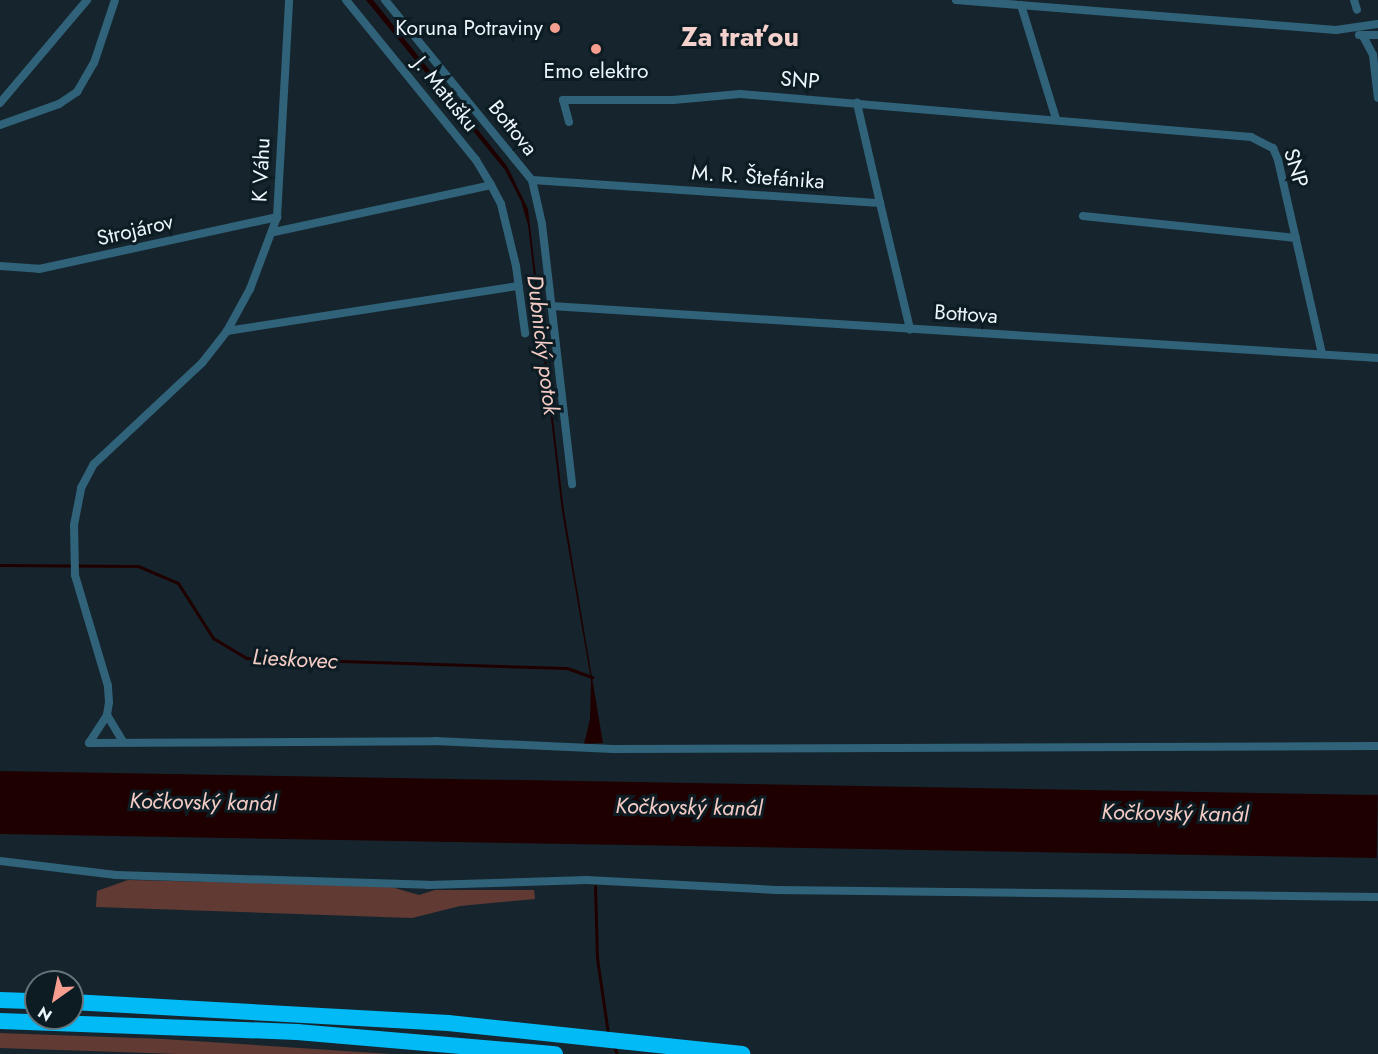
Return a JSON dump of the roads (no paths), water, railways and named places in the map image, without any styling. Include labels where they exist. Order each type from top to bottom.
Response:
[{"type":"highway","points":[[0,1000],[24,1001]]},
{"type":"highway","points":[[84,1003],[308,1013],[626,1040],[742,1054]]},
{"type":"highway","points":[[0,1021],[297,1032],[555,1054]]},
{"type":"street","points":[[0,103],[87,0]]},
{"type":"street","points":[[0,124],[59,104],[77,92],[94,63],[115,0]]},
{"type":"street","name":"K Váhu","points":[[107,715],[108,686],[75,575],[78,500],[94,464],[178,387],[227,331],[274,232],[289,0]]},
{"type":"street","name":"J. Matušku","points":[[346,0],[476,160],[491,185],[501,204],[519,286],[525,333]]},
{"type":"street","name":"Bottova","points":[[385,0],[532,180],[542,224],[572,484]]},
{"type":"street","points":[[956,0],[1344,30],[1363,36],[1378,35]]},
{"type":"street","points":[[1354,0],[1357,10]]},
{"type":"street","points":[[1021,5],[1056,119]]},
{"type":"street","points":[[1344,30],[1378,24]]},
{"type":"street","points":[[1363,36],[1376,52],[1378,97]]},
{"type":"street","points":[[1378,86],[1378,97]]},
{"type":"street","name":"SNP","points":[[569,122],[563,100],[585,97],[673,100],[740,94],[1056,119],[1263,141],[1273,148],[1278,160],[1322,354]]},
{"type":"street","points":[[858,103],[910,329]]},
{"type":"street","name":"M. R. Štefánika","points":[[532,180],[880,203]]},
{"type":"street","points":[[274,232],[491,185]]},
{"type":"street","points":[[1083,216],[1296,238]]},
{"type":"street","name":"Strojárov","points":[[0,266],[39,269],[276,217]]},
{"type":"street","points":[[227,331],[519,286]]},
{"type":"street","name":"Bottova","points":[[551,306],[1378,358]]},
{"type":"street","points":[[123,742],[107,715],[89,742],[123,742],[435,741],[613,749],[1378,746]]},
{"type":"street","points":[[0,861],[107,875],[428,885],[587,880],[776,890],[1378,897]]},
{"type":"water","points":[[366,0],[373,0],[507,166],[528,209],[564,511],[603,743],[584,744],[590,719],[591,680],[562,511],[528,225],[521,201],[505,170]]},
{"type":"water","name":"Kočkovský kanál","points":[[0,771],[1378,795],[1377,858],[0,834]]},
{"type":"waterway","name":"Lieskovec","points":[[0,565],[138,566],[178,583],[213,638],[246,658],[567,668],[592,677]]},
{"type":"waterway","name":"Dubnický potok","points":[[595,886],[597,958],[608,1033]]},
{"type":"waterway","name":"Dubnický potok","points":[[614,1047],[617,1054]]},
{"type":"place","name":"Koruna Potraviny","points":[[555,28]]},
{"type":"place","name":"Emo elektro","points":[[596,49]]},
{"type":"district","name":"Za traťou","points":[[740,37]]}]
